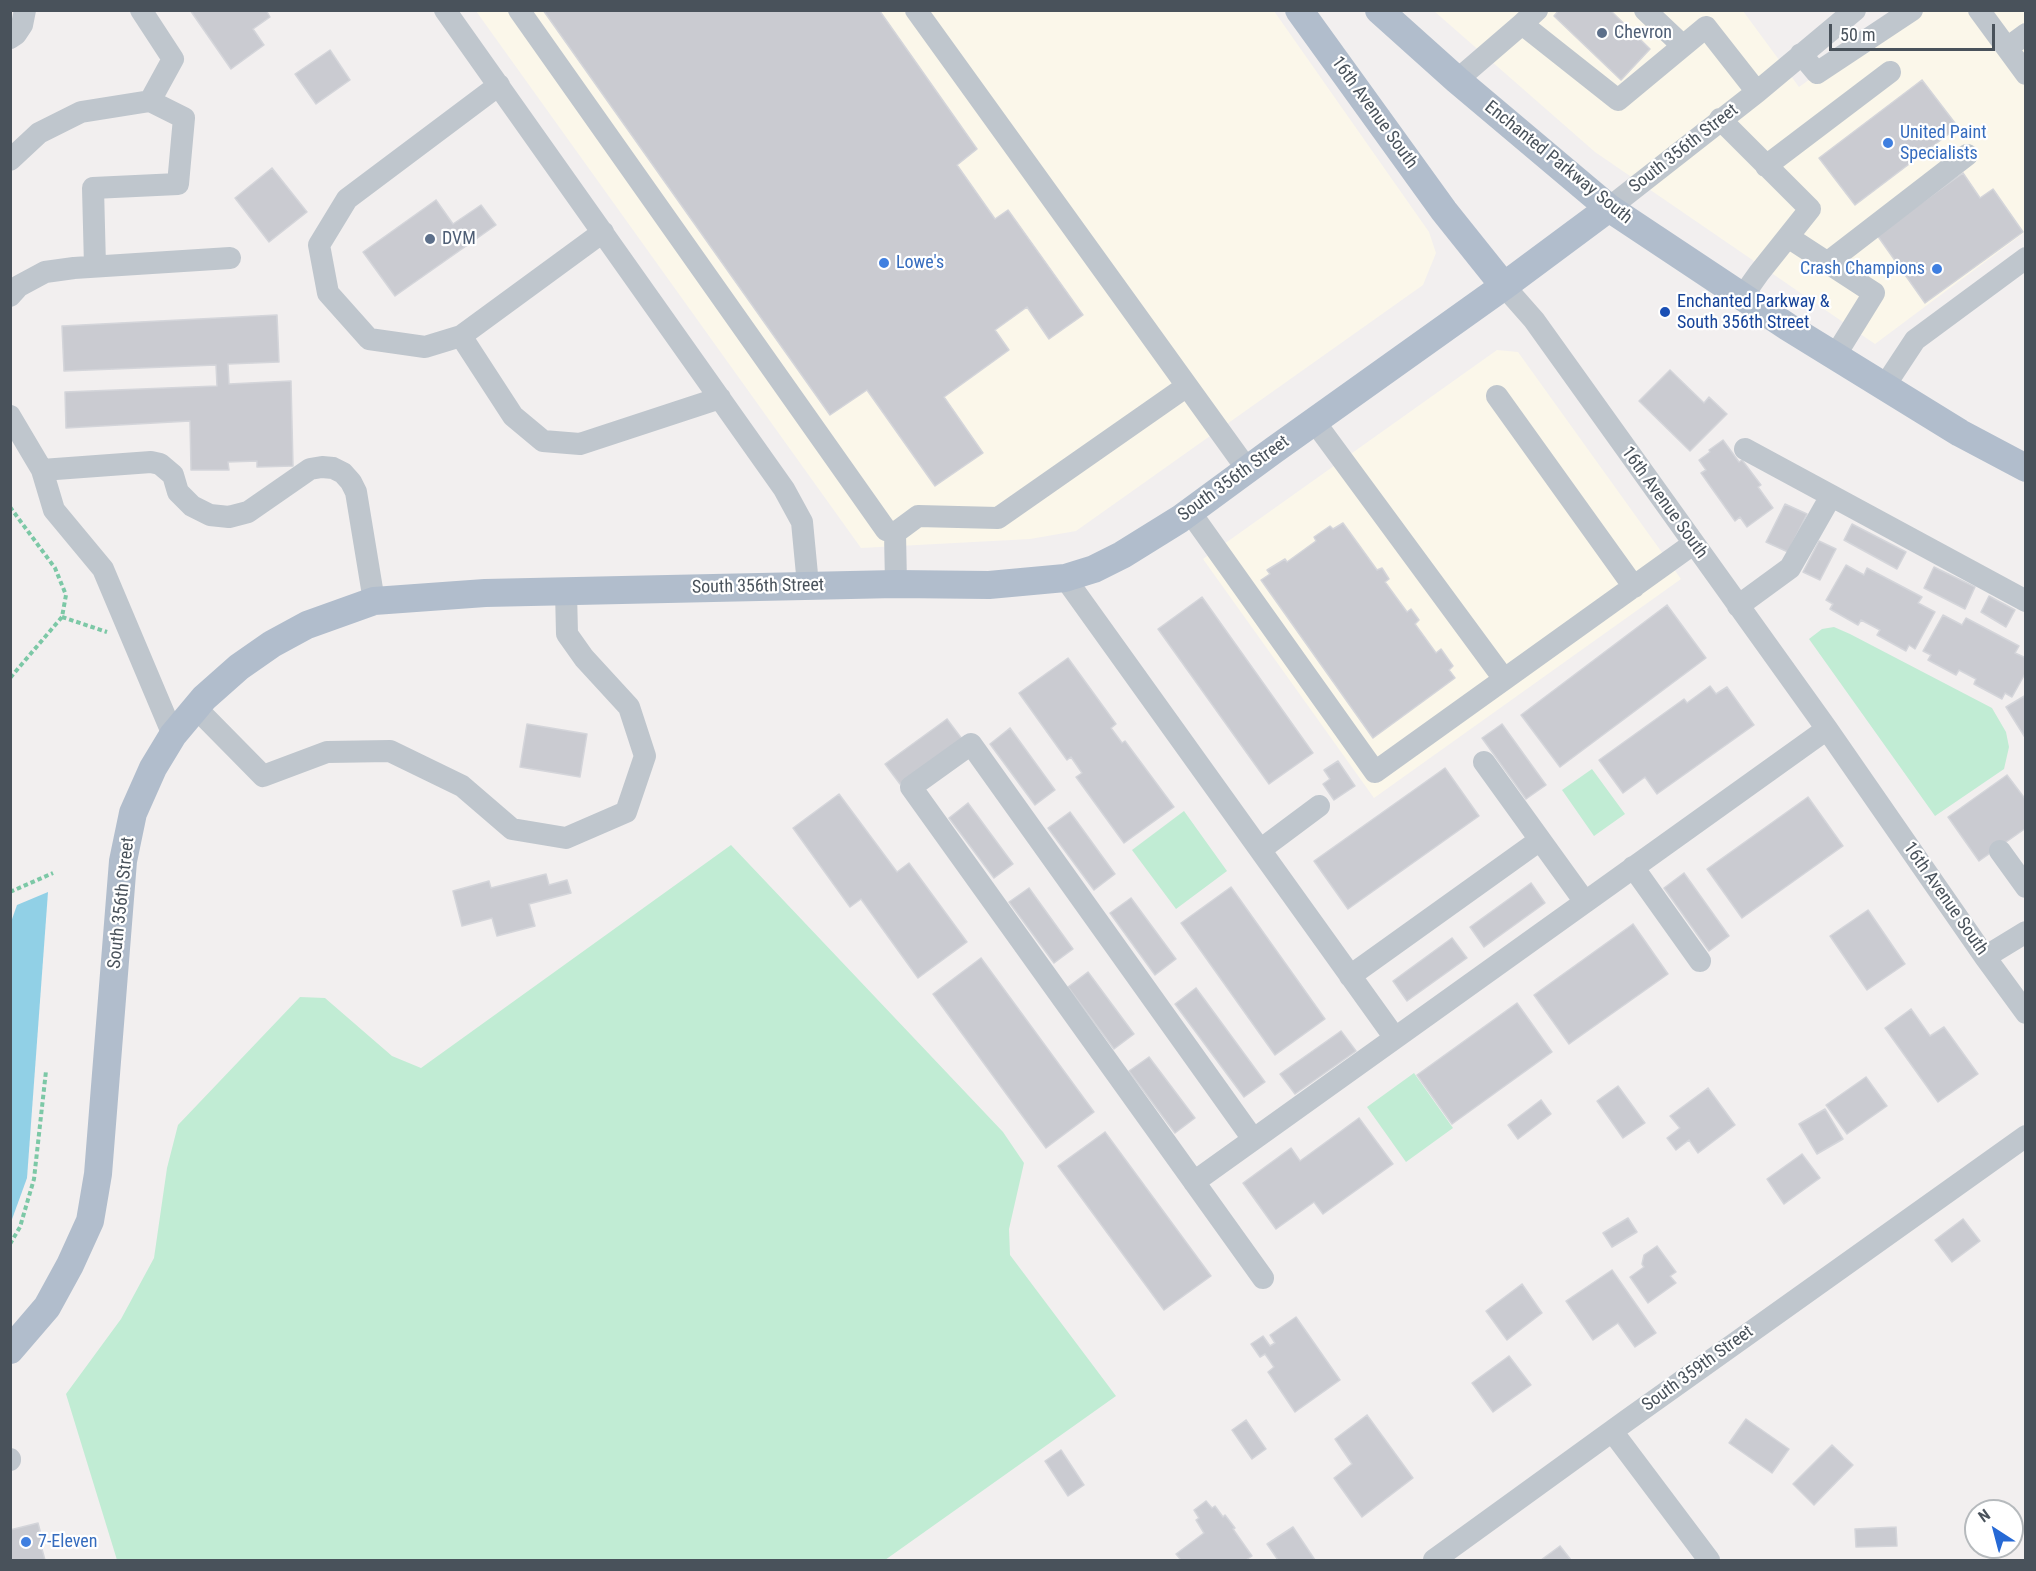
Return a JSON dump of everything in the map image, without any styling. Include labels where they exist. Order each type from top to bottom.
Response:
[{"type":"main road","name":"16th Avenue South","points":[[1299,10],[1444,212],[1504,286]]},
{"type":"main road","name":"Enchanted Parkway South","points":[[1379,10],[1457,80],[1609,208],[1742,297],[1884,387],[1960,434],[2025,468]]},
{"type":"main road","name":"South 356th Street","points":[[10,1350],[47,1307],[70,1266],[90,1221],[98,1174],[123,861],[133,813],[153,768],[174,735],[196,708],[239,667],[272,644],[307,625],[374,600],[485,592],[808,585],[989,585],[1065,578],[1094,569],[1122,555],[1190,512],[1609,208]]},
{"type":"street","points":[[10,38],[22,25],[25,10]]},
{"type":"street","points":[[141,10],[173,59],[150,101]]},
{"type":"street","points":[[444,10],[784,489],[802,522],[808,585]]},
{"type":"street","points":[[519,10],[886,530],[895,533]]},
{"type":"street","points":[[916,10],[1247,469]]},
{"type":"street","points":[[1645,10],[1683,46]]},
{"type":"street","name":"South 356th Street","points":[[1609,208],[1757,92],[1855,10]]},
{"type":"street","points":[[1801,54],[1817,73],[1912,10]]},
{"type":"street","points":[[1979,10],[2025,74]]},
{"type":"street","points":[[1457,80],[1529,17],[1618,100],[1706,27],[1757,92]]},
{"type":"street","points":[[2007,48],[2025,34]]},
{"type":"street","points":[[1766,166],[1890,72]]},
{"type":"street","points":[[499,85],[347,200],[319,245],[328,293],[369,339],[425,347],[461,336],[603,232]]},
{"type":"street","points":[[10,160],[39,133],[81,112],[150,101],[184,118],[178,184],[93,188],[95,266]]},
{"type":"street","points":[[1720,119],[1810,209],[1742,297]]},
{"type":"street","points":[[1827,263],[1967,155]]},
{"type":"street","points":[[1788,237],[1874,293],[1835,356]]},
{"type":"street","points":[[10,296],[20,286],[45,272],[95,266],[230,258]]},
{"type":"street","points":[[1884,387],[1915,340],[2025,258]]},
{"type":"street","name":"16th Avenue South","points":[[1504,286],[1534,320],[1827,729],[2023,1011]]},
{"type":"street","points":[[461,336],[513,416],[543,441],[580,444],[720,398]]},
{"type":"street","points":[[895,533],[918,516],[998,518],[1187,386]]},
{"type":"street","points":[[1497,396],[1634,587]]},
{"type":"street","points":[[10,416],[42,470],[54,510],[103,569],[174,735]]},
{"type":"street","points":[[1314,421],[1504,679]]},
{"type":"street","points":[[1745,449],[2025,600]]},
{"type":"street","points":[[42,470],[151,462],[160,464],[173,476],[178,492],[192,506],[210,515],[229,517],[249,512],[310,469],[333,468],[343,473],[356,492],[374,600]]},
{"type":"street","points":[[1738,606],[1790,568],[1831,496]]},
{"type":"street","points":[[1190,512],[1375,772],[1693,544]]},
{"type":"street","points":[[895,533],[896,584]]},
{"type":"street","points":[[1065,578],[1395,1038]]},
{"type":"street","points":[[196,708],[263,776],[327,752],[390,751],[462,786],[512,829],[566,838],[626,812],[645,756],[629,707],[584,658],[567,634],[566,591]]},
{"type":"street","points":[[1194,1182],[1827,729]]},
{"type":"street","points":[[1253,1139],[971,744],[911,787],[1263,1278]]},
{"type":"street","points":[[1484,762],[1585,902]]},
{"type":"street","points":[[1260,850],[1319,806]]},
{"type":"street","points":[[1350,976],[1540,840]]},
{"type":"street","points":[[2000,851],[2025,887]]},
{"type":"street","points":[[1633,867],[1700,961]]},
{"type":"street","points":[[1985,957],[2025,932]]},
{"type":"street","name":"South 359th Street","points":[[1963,1179],[2025,1127]]},
{"type":"street","name":"South 359th Street","points":[[1434,1560],[2025,1136]]},
{"type":"street","points":[[1612,1431],[1709,1560]]},
{"type":"path","points":[[10,507],[55,568],[66,595],[62,617],[10,678]]},
{"type":"path","points":[[62,617],[133,640]]},
{"type":"path","points":[[10,892],[53,873]]},
{"type":"path","points":[[10,1244],[20,1227],[34,1179],[46,1071]]},
{"type":"shaded area","points":[[476,11],[1274,11],[1429,232],[1436,253],[1423,285],[1076,531],[1030,539],[861,548]]},
{"type":"shaded area","points":[[1434,11],[1743,11],[1799,87],[1905,11],[2025,11],[2025,232],[1875,344],[1595,152]]},
{"type":"shaded area","points":[[1497,350],[1518,352],[1681,579],[1374,798],[1203,559]]},
{"type":"green space","points":[[1834,627],[1992,708],[2006,732],[2009,747],[2004,769],[1935,816],[1809,639],[1822,629]]},
{"type":"green space","points":[[1592,769],[1625,814],[1594,836],[1562,790]]},
{"type":"green space","points":[[1184,811],[1227,871],[1176,909],[1132,850]]},
{"type":"green space","points":[[731,845],[1003,1132],[1024,1163],[1009,1229],[1010,1255],[1116,1396],[885,1560],[117,1560],[66,1394],[121,1319],[154,1258],[167,1168],[178,1125],[300,997],[325,998],[392,1056],[421,1068]]},
{"type":"green space","points":[[1414,1073],[1453,1128],[1406,1162],[1367,1107]]},
{"type":"water","points":[[48,892],[27,1178],[11,1222],[11,922],[17,905]]},
{"type":"building","points":[[190,10],[266,10],[270,17],[253,29],[264,45],[231,69]]},
{"type":"building","name":"Lowe's","points":[[543,10],[879,10],[977,149],[957,165],[995,219],[1008,210],[1083,315],[1049,339],[1027,307],[995,330],[1009,350],[944,397],[983,453],[935,486],[867,390],[830,415]]},
{"type":"building","name":"Chevron","points":[[1559,10],[1610,10],[1650,49],[1621,80],[1554,16]]},
{"type":"building","points":[[330,50],[350,80],[316,104],[295,74]]},
{"type":"building","name":"United Paint Specialists","points":[[1922,80],[1958,127],[1855,205],[1819,158]]},
{"type":"building","points":[[272,168],[307,212],[269,242],[235,198]]},
{"type":"building","name":"Crash Champions","points":[[1963,173],[1980,198],[1993,189],[2023,232],[1925,303],[1877,235]]},
{"type":"building","name":"DVM","points":[[436,200],[453,224],[481,205],[496,225],[395,296],[363,252]]},
{"type":"building","points":[[277,315],[279,362],[228,364],[229,384],[291,381],[293,466],[257,467],[257,461],[228,462],[229,470],[191,470],[190,421],[66,428],[65,392],[217,386],[216,365],[64,371],[62,326]]},
{"type":"building","points":[[1670,370],[1704,403],[1709,397],[1727,414],[1690,451],[1639,401]]},
{"type":"building","points":[[1723,440],[1739,462],[1742,460],[1761,485],[1758,487],[1773,508],[1747,527],[1740,517],[1735,521],[1701,473],[1706,470],[1699,460]]},
{"type":"building","points":[[1785,504],[1807,514],[1788,552],[1766,542]]},
{"type":"building","points":[[1343,523],[1377,570],[1382,568],[1389,579],[1385,582],[1407,612],[1411,609],[1419,620],[1415,624],[1436,653],[1441,649],[1453,666],[1449,670],[1455,678],[1373,738],[1261,580],[1270,574],[1267,570],[1285,559],[1287,562],[1316,541],[1314,537],[1330,526],[1333,529]]},
{"type":"building","points":[[1852,524],[1906,552],[1897,569],[1844,540]]},
{"type":"building","points":[[1819,541],[1836,549],[1820,580],[1803,572]]},
{"type":"building","points":[[1846,565],[1864,575],[1867,568],[1922,597],[1918,603],[1935,612],[1915,649],[1909,645],[1906,651],[1877,635],[1880,630],[1861,620],[1858,625],[1830,609],[1833,604],[1826,600]]},
{"type":"building","points":[[1934,567],[1975,587],[1965,609],[1924,588]]},
{"type":"building","points":[[1989,596],[2015,610],[2006,627],[1981,612]]},
{"type":"building","points":[[1202,597],[1313,753],[1269,784],[1158,629]]},
{"type":"building","points":[[1667,605],[1706,658],[1560,767],[1521,715]]},
{"type":"building","points":[[1943,615],[1962,625],[1966,618],[2019,646],[2015,653],[2026,658],[2026,672],[2012,697],[2005,693],[2002,699],[1974,684],[1976,679],[1959,670],[1956,675],[1928,660],[1931,655],[1923,651]]},
{"type":"building","points":[[1068,658],[1116,724],[1111,728],[1122,743],[1125,741],[1174,807],[1124,843],[1076,777],[1082,773],[1071,757],[1067,760],[1019,693]]},
{"type":"building","points":[[1710,686],[1716,694],[1727,687],[1754,725],[1657,794],[1645,777],[1623,793],[1599,760],[1684,699],[1687,703]]},
{"type":"building","points":[[2026,695],[2026,739],[2006,707]]},
{"type":"building","points":[[947,719],[962,739],[900,784],[885,764]]},
{"type":"building","points":[[527,724],[587,734],[580,777],[520,767]]},
{"type":"building","points":[[1502,724],[1546,785],[1526,799],[1482,738]]},
{"type":"building","points":[[1010,728],[1055,790],[1035,805],[990,744]]},
{"type":"building","points":[[1338,761],[1355,786],[1334,800],[1323,784],[1330,779],[1324,770]]},
{"type":"building","points":[[1445,768],[1479,816],[1348,909],[1314,861]]},
{"type":"building","points":[[2007,775],[2026,800],[2026,828],[1979,861],[1948,817]]},
{"type":"building","points":[[839,794],[897,872],[909,863],[967,942],[918,978],[861,899],[850,907],[793,828]]},
{"type":"building","points":[[1808,797],[1843,846],[1742,918],[1707,869]]},
{"type":"building","points":[[968,803],[1013,864],[994,878],[949,818]]},
{"type":"building","points":[[1070,812],[1115,874],[1094,890],[1048,828]]},
{"type":"building","points":[[1684,873],[1729,936],[1709,951],[1664,888]]},
{"type":"building","points":[[546,874],[549,885],[567,880],[571,893],[529,904],[535,926],[497,936],[492,918],[462,926],[453,891],[489,881],[491,888]]},
{"type":"building","points":[[1531,883],[1545,903],[1484,947],[1470,927]]},
{"type":"building","points":[[1231,887],[1325,1019],[1275,1055],[1181,923]]},
{"type":"building","points":[[1029,888],[1073,949],[1054,963],[1009,902]]},
{"type":"building","points":[[1131,898],[1176,959],[1155,975],[1110,913]]},
{"type":"building","points":[[1868,910],[1905,964],[1867,990],[1830,936]]},
{"type":"building","points":[[1633,924],[1668,974],[1569,1044],[1534,995]]},
{"type":"building","points":[[1452,938],[1467,958],[1407,1001],[1393,981]]},
{"type":"building","points":[[981,958],[1094,1112],[1046,1148],[933,994]]},
{"type":"building","points":[[1088,972],[1134,1034],[1114,1049],[1068,987]]},
{"type":"building","points":[[1196,988],[1265,1082],[1244,1097],[1175,1004]]},
{"type":"building","points":[[1517,1003],[1552,1052],[1452,1124],[1417,1075]]},
{"type":"building","points":[[1911,1009],[1930,1036],[1944,1027],[1978,1074],[1938,1102],[1885,1028]]},
{"type":"building","points":[[1341,1031],[1356,1051],[1295,1094],[1280,1074]]},
{"type":"building","points":[[1149,1057],[1195,1118],[1175,1133],[1129,1071]]},
{"type":"building","points":[[1866,1077],[1887,1106],[1847,1134],[1826,1105]]},
{"type":"building","points":[[1618,1086],[1645,1123],[1623,1138],[1597,1101]]},
{"type":"building","points":[[1708,1088],[1735,1125],[1698,1153],[1689,1140],[1676,1150],[1667,1138],[1680,1128],[1670,1116]]},
{"type":"building","points":[[1541,1100],[1551,1114],[1518,1139],[1508,1125]]},
{"type":"building","points":[[1825,1109],[1843,1139],[1817,1154],[1799,1124]]},
{"type":"building","points":[[1359,1118],[1393,1164],[1323,1214],[1314,1202],[1276,1229],[1243,1183],[1291,1148],[1300,1161]]},
{"type":"building","points":[[1105,1132],[1211,1276],[1164,1310],[1058,1166]]},
{"type":"building","points":[[1802,1154],[1820,1178],[1784,1204],[1767,1179]]},
{"type":"building","points":[[1628,1218],[1637,1232],[1612,1247],[1603,1233]]},
{"type":"building","points":[[1963,1219],[1980,1241],[1952,1262],[1935,1240]]},
{"type":"building","points":[[1657,1246],[1676,1272],[1670,1276],[1676,1283],[1648,1303],[1630,1277],[1644,1267],[1642,1264],[1644,1255]]},
{"type":"building","points":[[1612,1270],[1656,1333],[1635,1347],[1618,1323],[1593,1340],[1566,1301]]},
{"type":"building","points":[[1522,1284],[1542,1313],[1507,1340],[1486,1311]]},
{"type":"building","points":[[1296,1317],[1340,1380],[1295,1412],[1268,1372],[1274,1367],[1265,1354],[1260,1357],[1251,1344],[1263,1336],[1270,1346],[1275,1343],[1270,1335]]},
{"type":"building","points":[[1509,1356],[1531,1385],[1493,1412],[1472,1383]]},
{"type":"building","points":[[1367,1415],[1413,1478],[1362,1517],[1334,1478],[1352,1464],[1335,1439]]},
{"type":"building","points":[[1746,1419],[1789,1449],[1772,1473],[1729,1443]]},
{"type":"building","points":[[1246,1420],[1266,1449],[1252,1459],[1232,1430]]},
{"type":"building","points":[[1832,1445],[1853,1465],[1814,1505],[1793,1484]]},
{"type":"building","points":[[1061,1450],[1084,1485],[1068,1496],[1045,1461]]},
{"type":"building","points":[[1206,1501],[1212,1508],[1215,1506],[1223,1517],[1225,1515],[1252,1556],[1246,1560],[1181,1560],[1176,1554],[1204,1533],[1196,1520],[1199,1518],[1194,1510]]},
{"type":"building","name":"7-Eleven","points":[[38,1523],[45,1560],[10,1560],[10,1530]]},
{"type":"building","points":[[1293,1527],[1315,1560],[1278,1560],[1267,1544]]},
{"type":"building","points":[[1896,1527],[1897,1546],[1856,1547],[1855,1529]]},
{"type":"building","points":[[1560,1546],[1571,1560],[1541,1560]]},
{"type":"place","name":"Chevron","points":[[1602,33]]},
{"type":"place","name":"United Paint Specialists","points":[[1888,143]]},
{"type":"place","name":"DVM","points":[[430,239]]},
{"type":"place","name":"Lowe's","points":[[884,263]]},
{"type":"place","name":"Crash Champions","points":[[1937,269]]},
{"type":"place","name":"Enchanted Parkway & South 356th Street","points":[[1665,312]]},
{"type":"place","name":"7-Eleven","points":[[26,1542]]}]
